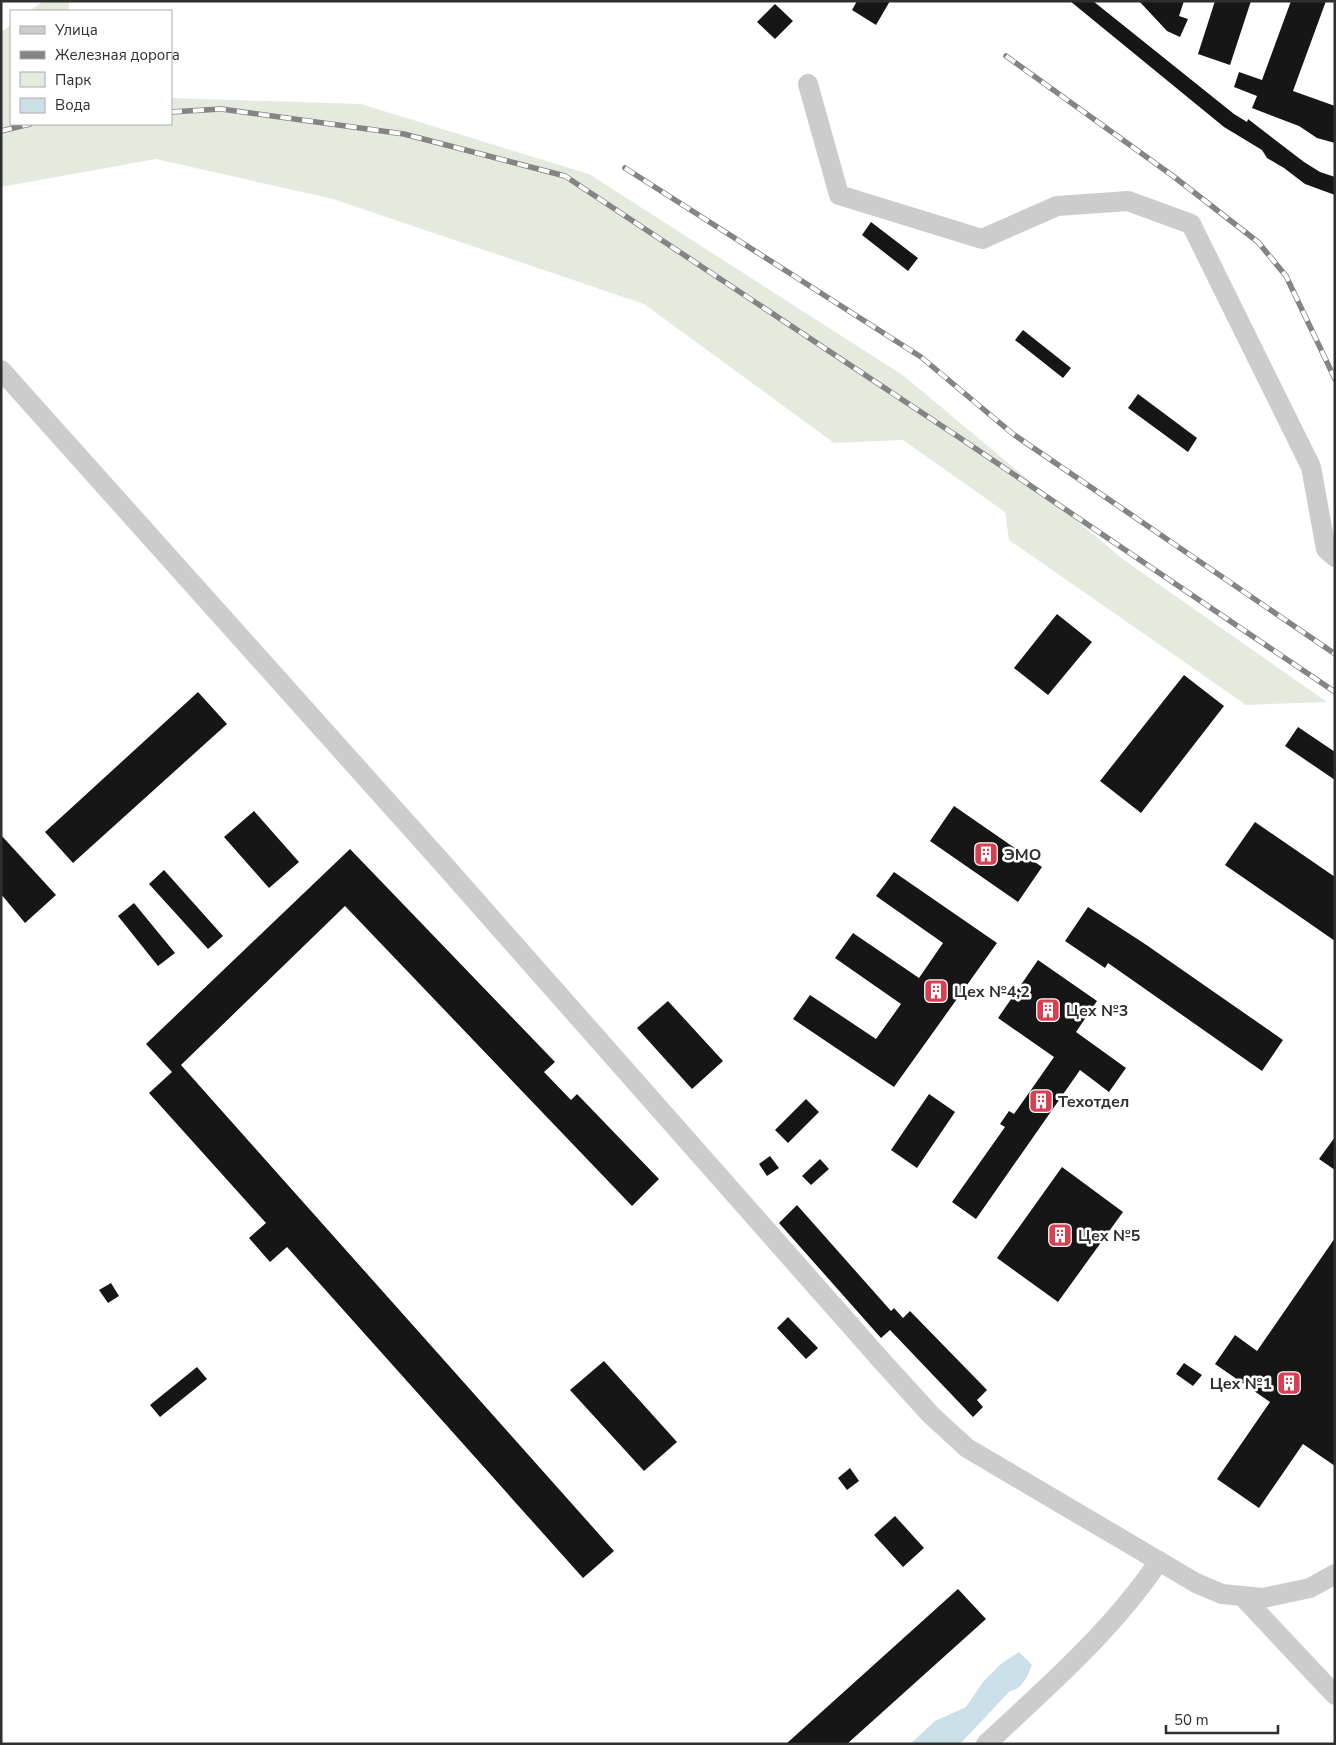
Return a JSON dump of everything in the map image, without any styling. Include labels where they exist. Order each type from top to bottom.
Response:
[{"type":"street","points":[[808,84],[838,195],[982,239],[1057,206],[1128,201],[1191,224],[1311,467],[1326,549],[1335,557]]},
{"type":"street","points":[[1,370],[446,867],[932,1415],[967,1448],[1159,1562],[1196,1583],[1222,1594],[1263,1598],[1310,1588],[1335,1574]]},
{"type":"street","points":[[986,1744],[1074,1662],[1116,1618],[1159,1562]]},
{"type":"street","points":[[1242,1596],[1335,1695]]},
{"type":"green space","points":[[43,1],[69,1],[69,10],[31,10]]},
{"type":"green space","points":[[10,26],[10,125],[172,125],[172,98],[361,104],[589,174],[904,376],[1124,560],[1327,702],[1246,705],[1009,540],[1005,512],[903,440],[834,443],[644,304],[333,199],[156,159],[1,187],[1,32]]},
{"type":"water","points":[[1019,1652],[1032,1665],[1022,1685],[1010,1691],[960,1744],[910,1744],[935,1721],[966,1707],[983,1682],[1002,1663]]},
{"type":"building","points":[[857,1],[890,1],[876,25],[852,10]]},
{"type":"building","points":[[1070,1],[1093,1],[1234,114],[1247,122],[1248,119],[1320,172],[1335,177],[1335,195],[1305,184],[1267,158],[1262,150],[1224,127]]},
{"type":"building","points":[[1139,1],[1184,1],[1179,16],[1188,19],[1180,37],[1167,31]]},
{"type":"building","points":[[1215,1],[1251,1],[1230,65],[1198,54]]},
{"type":"building","points":[[1291,1],[1326,1],[1293,91],[1335,106],[1335,143],[1317,138],[1299,126],[1252,108],[1257,96],[1234,87],[1239,72],[1262,80]]},
{"type":"building","points":[[775,4],[793,21],[775,39],[757,22]]},
{"type":"building","points":[[871,222],[918,258],[908,271],[862,235]]},
{"type":"building","points":[[1023,330],[1071,368],[1063,378],[1015,340]]},
{"type":"building","points":[[1138,394],[1197,438],[1188,452],[1128,408]]},
{"type":"building","points":[[1057,614],[1092,642],[1048,695],[1014,668]]},
{"type":"building","points":[[1184,675],[1224,706],[1141,813],[1100,781]]},
{"type":"building","points":[[198,692],[227,724],[73,863],[45,832]]},
{"type":"building","points":[[1298,727],[1335,752],[1335,780],[1285,746]]},
{"type":"building","name":"ЭМО","points":[[954,806],[1042,867],[1018,902],[930,841]]},
{"type":"building","points":[[254,811],[299,862],[269,888],[224,837]]},
{"type":"building","points":[[1255,822],[1335,877],[1335,941],[1225,865]]},
{"type":"building","points":[[1,835],[56,895],[25,923],[1,894]]},
{"type":"building","points":[[350,849],[555,1062],[544,1072],[571,1100],[577,1094],[659,1179],[632,1206],[345,906],[181,1065],[614,1551],[583,1578],[287,1247],[270,1262],[249,1238],[266,1223],[149,1093],[172,1072],[146,1044]]},
{"type":"building","points":[[164,870],[223,936],[208,949],[149,884]]},
{"type":"building","points":[[894,872],[997,943],[894,1087],[793,1019],[810,995],[876,1039],[901,1004],[835,958],[853,933],[919,978],[943,943],[876,896]]},
{"type":"building","points":[[134,903],[175,953],[158,966],[118,916]]},
{"type":"building","points":[[1088,907],[1145,944],[1283,1040],[1262,1071],[1108,963],[1105,968],[1065,941]]},
{"type":"building","points":[[1038,960],[1097,1001],[1076,1032],[1126,1068],[1109,1092],[1080,1070],[976,1219],[952,1202],[1005,1127],[1000,1124],[1009,1111],[1014,1114],[1054,1057],[998,1018]]},
{"type":"building","points":[[668,1001],[723,1061],[692,1089],[637,1028]]},
{"type":"building","points":[[929,1094],[955,1112],[917,1168],[891,1150]]},
{"type":"building","points":[[806,1099],[819,1112],[788,1143],[775,1130]]},
{"type":"building","points":[[1335,1137],[1335,1170],[1319,1159]]},
{"type":"building","points":[[770,1156],[779,1168],[767,1176],[759,1164]]},
{"type":"building","points":[[820,1159],[829,1169],[811,1185],[802,1176]]},
{"type":"building","name":"Цех №5","points":[[1062,1167],[1123,1212],[1058,1302],[997,1258]]},
{"type":"building","points":[[797,1205],[891,1311],[894,1308],[903,1318],[910,1311],[987,1390],[977,1400],[983,1407],[973,1417],[890,1330],[881,1338],[779,1223]]},
{"type":"building","name":"Цех №1","points":[[1335,1238],[1335,1466],[1303,1444],[1259,1508],[1217,1479],[1270,1402],[1215,1364],[1235,1335],[1257,1351]]},
{"type":"building","points":[[111,1283],[119,1296],[108,1303],[99,1290]]},
{"type":"building","points":[[788,1317],[818,1348],[806,1359],[777,1328]]},
{"type":"building","points":[[604,1361],[677,1442],[644,1471],[570,1390]]},
{"type":"building","points":[[1184,1363],[1202,1375],[1193,1386],[1176,1374]]},
{"type":"building","points":[[197,1367],[207,1379],[160,1417],[150,1405]]},
{"type":"building","points":[[850,1468],[859,1481],[847,1490],[838,1478]]},
{"type":"building","points":[[895,1516],[924,1548],[903,1567],[874,1535]]},
{"type":"building","points":[[958,1589],[986,1619],[847,1744],[786,1744]]},
{"type":"railway","points":[[1006,56],[1173,176],[1258,242],[1286,276],[1335,379]]},
{"type":"railway","points":[[172,112],[221,109],[404,134],[565,176],[960,438],[1335,692]]},
{"type":"railway","points":[[1,131],[26,125]]},
{"type":"railway","points":[[625,168],[921,357],[1013,434],[1335,654]]},
{"type":"place","name":"ЭМО","points":[[986,854]]},
{"type":"place","name":"Цех №4,2","points":[[936,991]]},
{"type":"place","name":"Цех №3","points":[[1048,1010]]},
{"type":"place","name":"Техотдел","points":[[1041,1101]]},
{"type":"place","name":"Цех №5","points":[[1060,1235]]},
{"type":"place","name":"Цех №1","points":[[1289,1383]]}]
